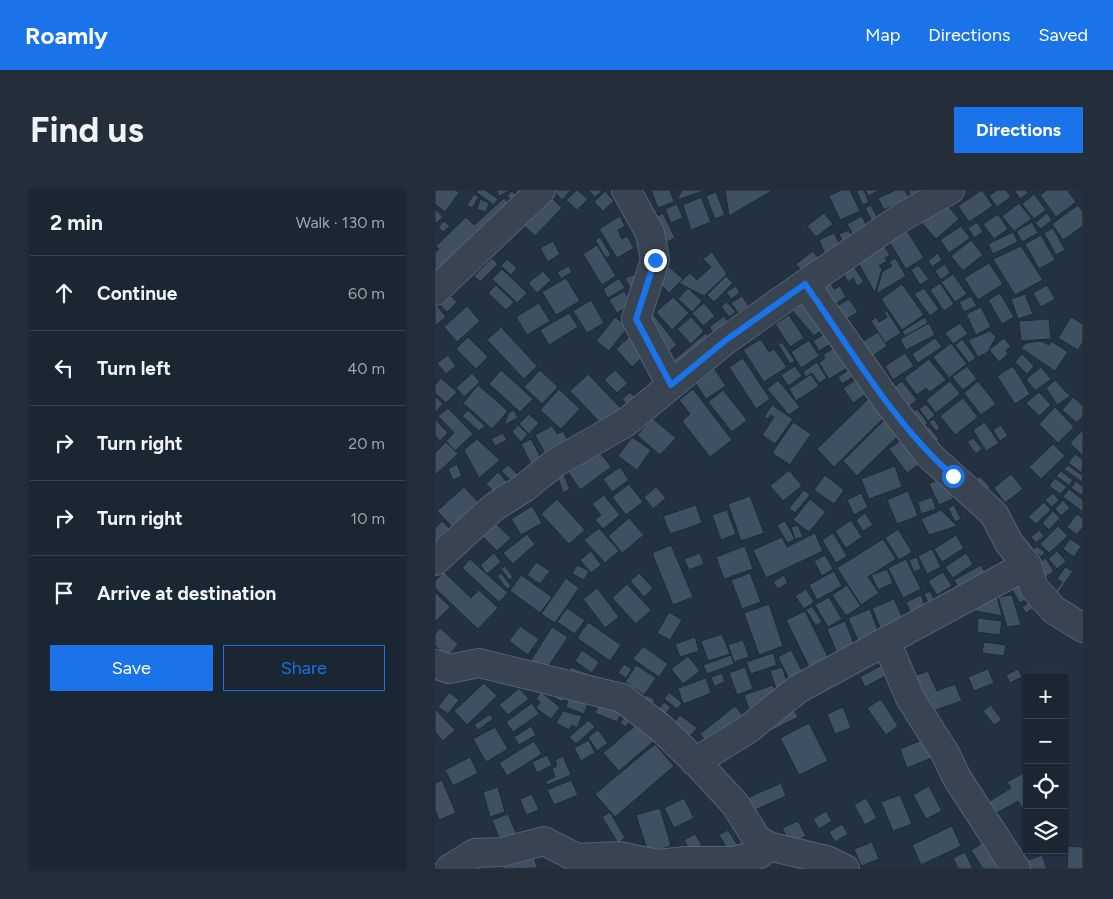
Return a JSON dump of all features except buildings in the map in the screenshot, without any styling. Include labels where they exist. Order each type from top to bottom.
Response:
[{"type":"street","points":[[435,291],[541,190]]},
{"type":"street","points":[[626,190],[650,233],[655,260],[636,319],[671,385]]},
{"type":"street","points":[[435,560],[494,507],[524,488],[555,463],[625,422],[726,340],[902,217],[950,190]]},
{"type":"street","points":[[805,284],[888,402],[929,454],[994,514],[1009,543],[1027,564],[1034,588],[1054,610],[1079,625]]},
{"type":"street","points":[[695,762],[747,730],[798,689],[1027,564]]},
{"type":"street","points":[[886,641],[910,698],[945,752],[957,778],[1016,869]]},
{"type":"street","points":[[435,664],[449,669],[479,664],[622,698],[661,728],[695,762],[735,804],[757,838],[768,846],[827,860],[845,869]]},
{"type":"street","points":[[449,869],[475,853],[502,852],[544,841],[577,858],[619,856],[657,864],[686,861],[733,861],[760,854],[768,846]]},
{"type":"route","points":[[655,260],[636,319],[671,385],[726,340],[805,284],[888,402],[929,454],[953,476]]}]
